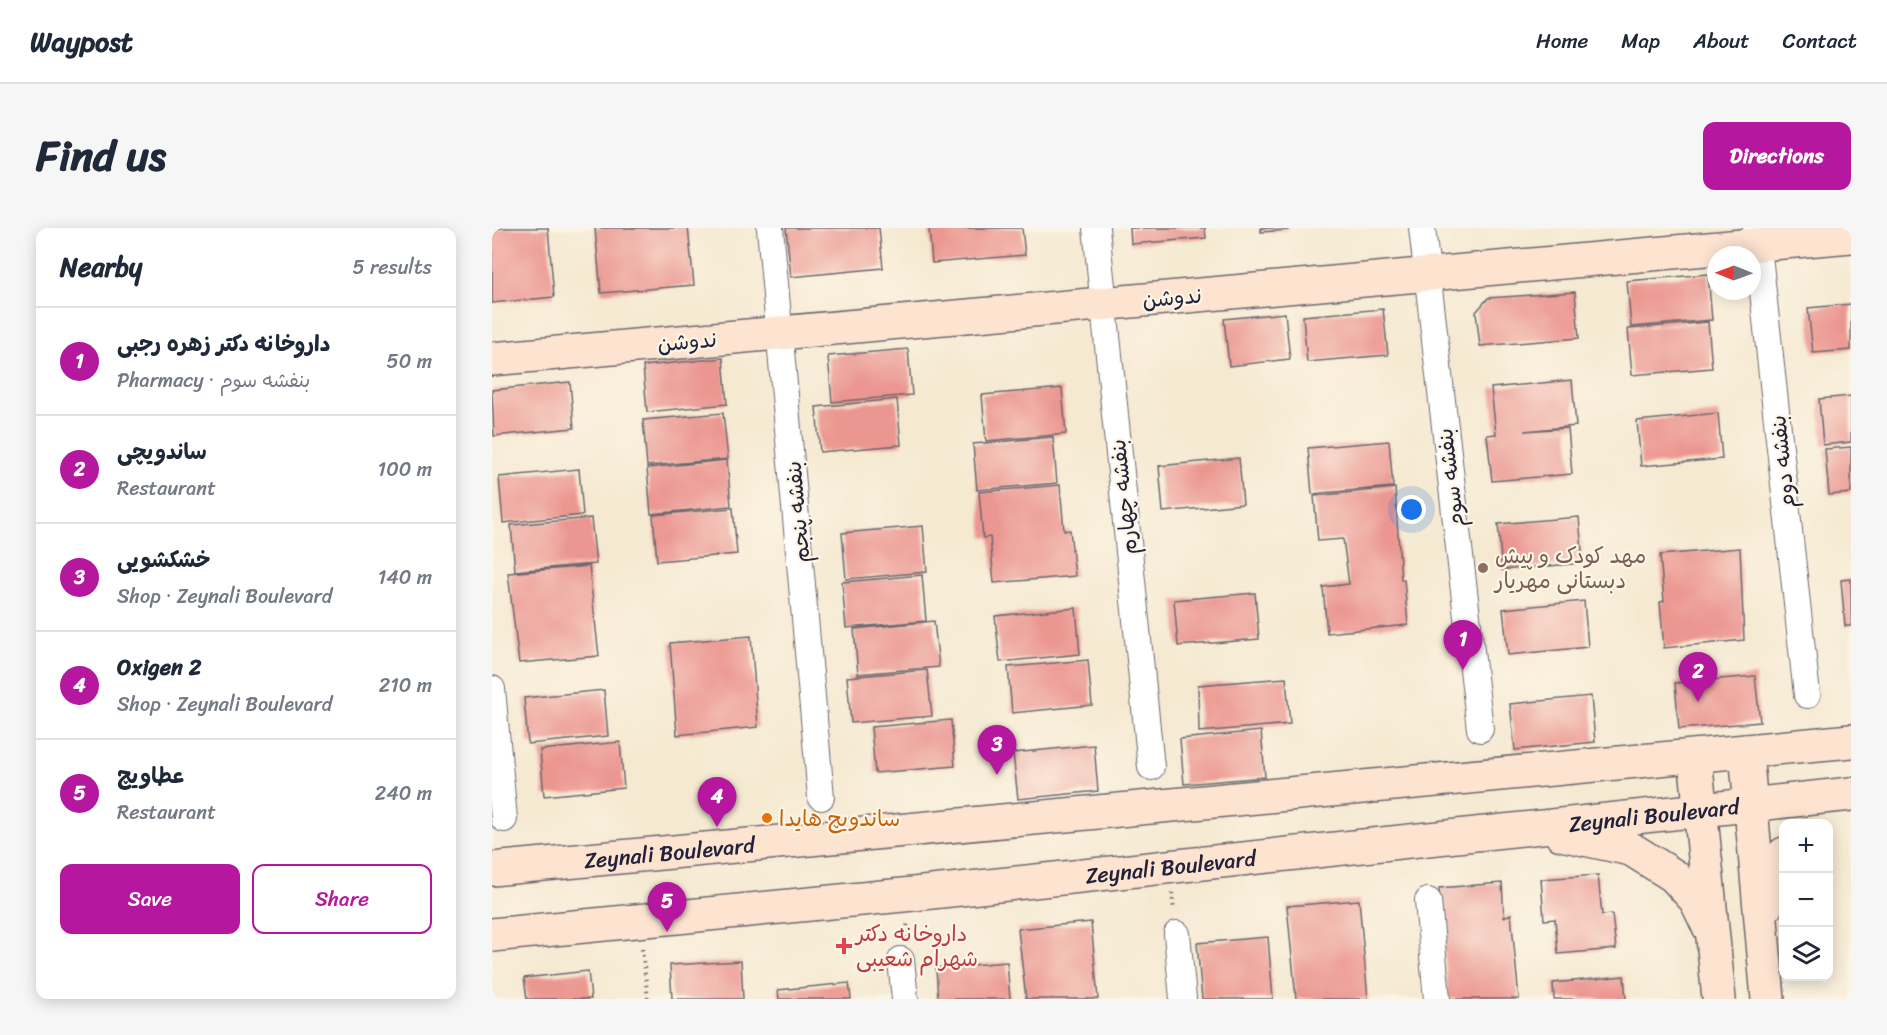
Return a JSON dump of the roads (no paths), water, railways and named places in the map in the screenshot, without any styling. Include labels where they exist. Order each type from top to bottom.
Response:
[{"type":"main road","name":"ندوشن","points":[[492,359],[1426,274],[1757,236],[1851,236]]},
{"type":"main road","name":"Zeynali Boulevard","points":[[492,869],[1851,741]]},
{"type":"main road","points":[[1746,751],[1768,999]]},
{"type":"main road","points":[[1695,756],[1719,999]]},
{"type":"main road","name":"Zeynali Boulevard","points":[[492,935],[913,894],[1851,795]]},
{"type":"main road","points":[[1817,819],[1851,795]]},
{"type":"main road","points":[[1533,828],[1631,849],[1674,876],[1696,900],[1713,935]]},
{"type":"main road","points":[[1761,925],[1775,869],[1779,862]]},
{"type":"street","name":"بنفشه پنجم","points":[[770,228],[821,797]]},
{"type":"street","name":"بنفشه چهارم","points":[[1096,228],[1151,767]]},
{"type":"street","name":"بنفشه سوم","points":[[1422,228],[1480,729]]},
{"type":"street","name":"بنفشه دوم","points":[[1757,236],[1808,695]]},
{"type":"street","points":[[492,689],[504,819]]},
{"type":"street","points":[[1428,902],[1437,999]]},
{"type":"street","points":[[1177,934],[1183,999]]},
{"type":"street","points":[[901,960],[905,999]]},
{"type":"place","name":"مهد کودک و پیش دبستانی مهریار","points":[[1483,568]]},
{"type":"place","name":"داروخانه دکتر زهره رجبی","points":[[1463,670]]},
{"type":"place","name":"ساندویچی","points":[[1698,702]]},
{"type":"place","name":"خشکشویی","points":[[997,775]]},
{"type":"place","name":"ساندویچ هایدا","points":[[767,818]]},
{"type":"place","name":"Oxigen 2","points":[[717,827]]},
{"type":"place","name":"عطاویچ","points":[[667,932]]},
{"type":"place","name":"داروخانه دکتر شهرام شعیبی","points":[[844,946]]}]
